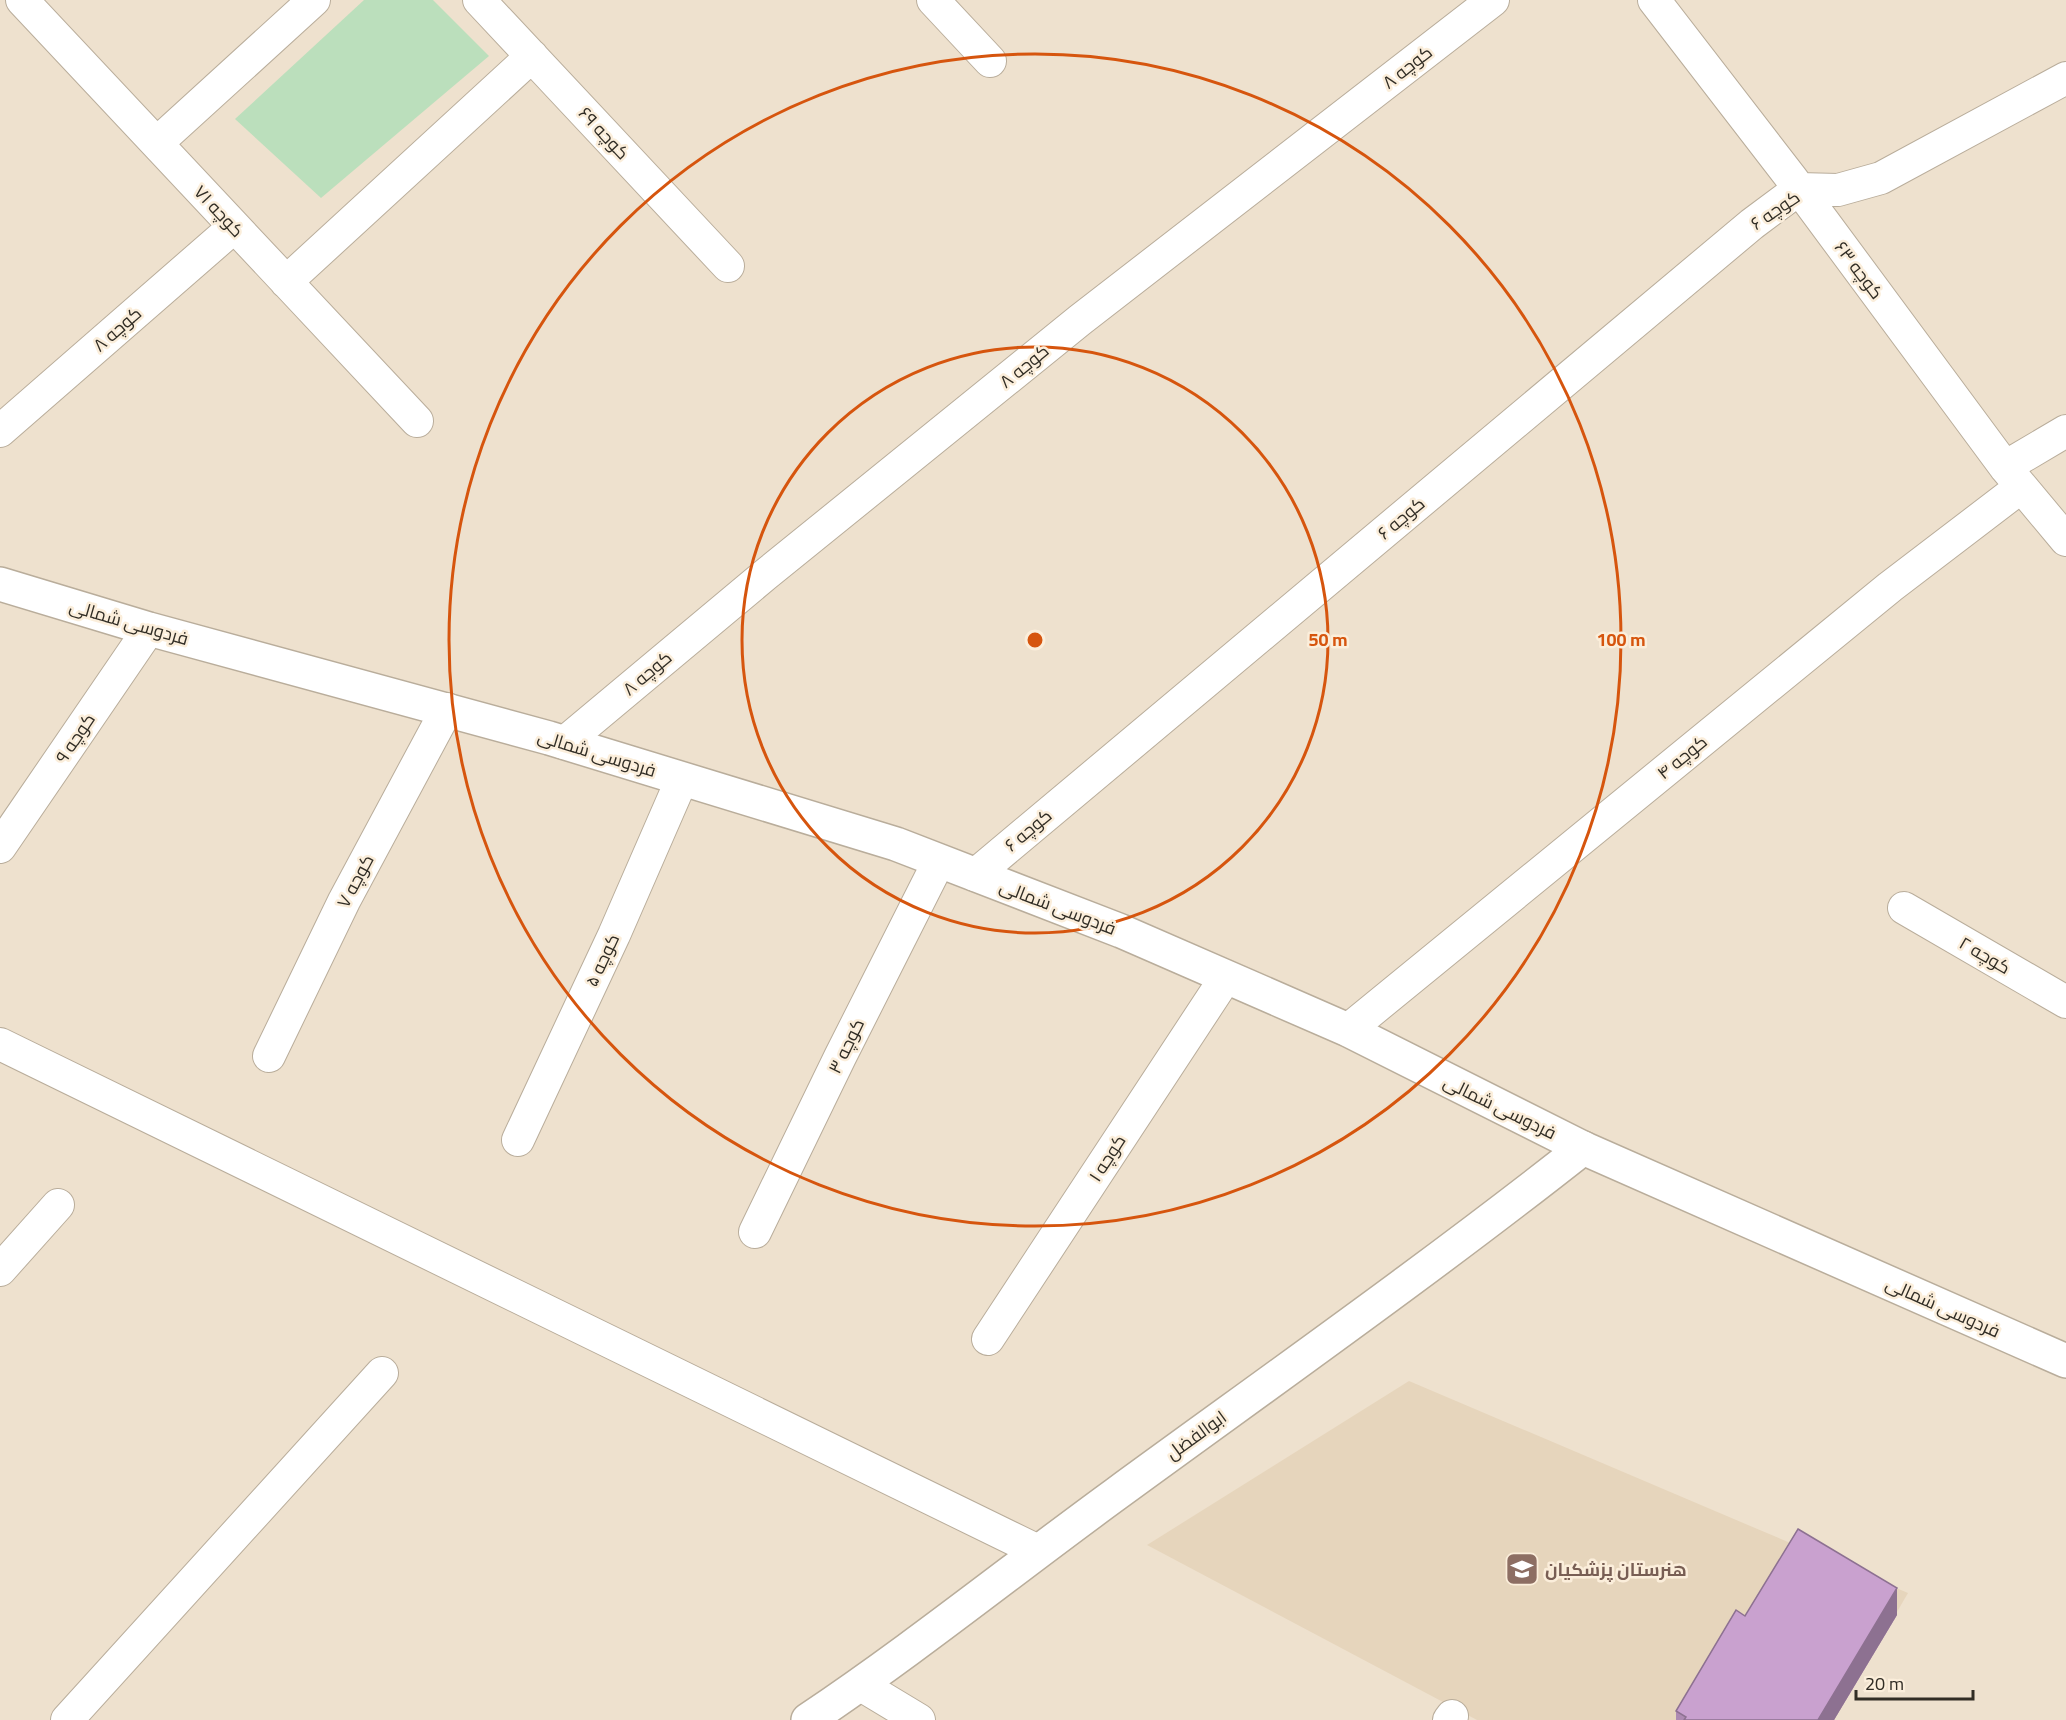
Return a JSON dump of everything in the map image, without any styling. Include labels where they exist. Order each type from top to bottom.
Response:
[{"type":"main road","name":"فردوسی شمالی","points":[[0,584],[149,629],[564,743],[896,844],[1121,931],[1348,1030],[1582,1148],[2066,1361]]},
{"type":"main road","name":"ابوالفضل","points":[[808,1720],[861,1685],[1038,1551],[1502,1212],[1582,1148]]},
{"type":"street","name":"کوچه ۷۱","points":[[22,0],[417,421]]},
{"type":"street","points":[[157,142],[314,0]]},
{"type":"street","points":[[933,0],[990,61]]},
{"type":"street","name":"کوچه ۸","points":[[564,743],[765,575],[1080,320],[1493,0]]},
{"type":"street","name":"کوچه ۶۳","points":[[1654,0],[1799,189],[2013,477],[2066,540]]},
{"type":"street","name":"کوچه ۶۹","points":[[482,1],[728,266]]},
{"type":"street","points":[[286,282],[532,56]]},
{"type":"street","name":"کوچه ۶","points":[[975,875],[1752,224],[1799,189],[1838,190],[1881,178],[2066,78]]},
{"type":"street","name":"کوچه ۸","points":[[0,430],[234,226]]},
{"type":"street","name":"کوچه ۴","points":[[1348,1030],[1890,587],[2066,431]]},
{"type":"street","name":"کوچه ۹","points":[[0,847],[149,629]]},
{"type":"street","name":"کوچه ۷","points":[[269,1056],[344,900],[447,710]]},
{"type":"street","name":"کوچه ۵","points":[[518,1140],[614,935],[682,779]]},
{"type":"street","name":"کوچه ۳","points":[[755,1232],[939,861]]},
{"type":"street","name":"کوچه ۲","points":[[1904,908],[2066,1002]]},
{"type":"street","name":"کوچه ۱","points":[[988,1339],[1226,977]]},
{"type":"street","points":[[0,1044],[1038,1551]]},
{"type":"street","points":[[0,1270],[58,1205]]},
{"type":"street","points":[[67,1720],[382,1373]]},
{"type":"street","points":[[861,1685],[919,1720]]},
{"type":"shaded area","name":"هنرستان پزشکیان","points":[[1409,1381],[1908,1593],[1834,1720],[1477,1720],[1147,1545]]},
{"type":"green space","points":[[364,0],[433,0],[489,56],[321,198],[235,119]]},
{"type":"building","points":[[1798,1529],[1897,1588],[1818,1720],[1684,1720],[1686,1717],[1676,1711],[1736,1610],[1745,1616]]},
{"type":"place","name":"هنرستان پزشکیان","points":[[1522,1569]]}]
